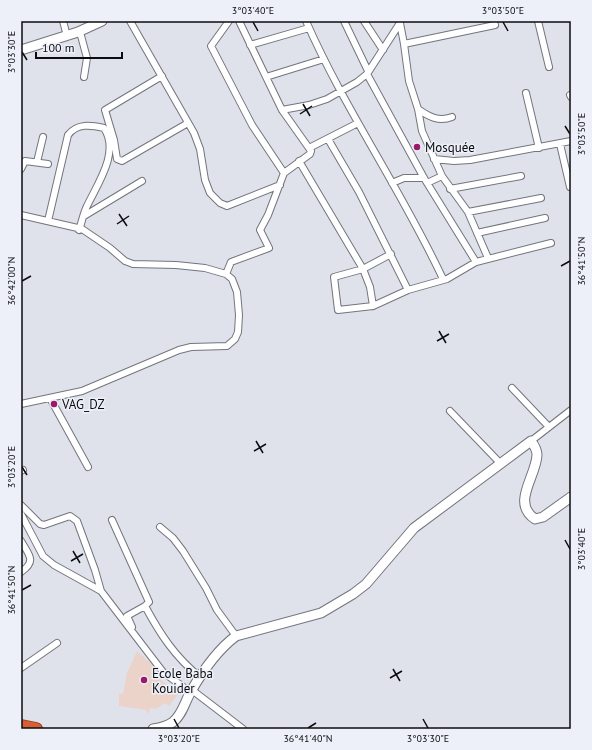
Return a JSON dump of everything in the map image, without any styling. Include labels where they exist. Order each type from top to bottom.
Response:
[{"type":"highway","points":[[21,726],[36,729]]},
{"type":"street","points":[[62,21],[68,36]]},
{"type":"street","points":[[130,21],[188,123],[200,150],[205,180],[210,193],[220,203],[227,206],[280,185]]},
{"type":"street","points":[[229,21],[211,46],[252,125],[284,172]]},
{"type":"street","points":[[226,274],[231,262],[269,248],[260,230],[280,185],[284,172],[310,154],[309,148],[282,110],[239,21]]},
{"type":"street","points":[[306,21],[324,59],[424,240],[443,279]]},
{"type":"street","points":[[344,21],[367,73],[426,181],[476,262]]},
{"type":"street","points":[[364,21],[383,50]]},
{"type":"street","points":[[404,44],[495,26],[494,21]]},
{"type":"street","points":[[538,21],[549,67]]},
{"type":"street","points":[[21,50],[80,32],[100,22]]},
{"type":"street","points":[[282,110],[309,105],[341,91],[367,73],[400,22]]},
{"type":"street","points":[[400,22],[409,82],[418,110],[422,131],[442,176],[468,212],[488,258]]},
{"type":"street","points":[[250,45],[309,28]]},
{"type":"street","points":[[80,32],[87,58],[84,76]]},
{"type":"street","points":[[266,77],[324,59]]},
{"type":"street","points":[[162,76],[104,110],[114,140],[117,159],[122,161],[188,123]]},
{"type":"street","points":[[526,93],[540,148]]},
{"type":"street","points":[[418,110],[440,120],[452,117]]},
{"type":"street","points":[[309,148],[358,123]]},
{"type":"street","points":[[48,221],[68,134],[76,128],[92,126],[104,128],[110,139],[109,157],[79,230]]},
{"type":"street","points":[[37,162],[43,137]]},
{"type":"street","points":[[328,139],[359,192],[408,290]]},
{"type":"street","points":[[434,159],[454,161],[470,160],[571,141]]},
{"type":"street","points":[[560,144],[570,187]]},
{"type":"street","points":[[21,169],[25,161],[48,164]]},
{"type":"street","points":[[299,162],[363,269],[370,286],[373,306]]},
{"type":"street","points":[[392,184],[404,178],[426,181],[442,176]]},
{"type":"street","points":[[450,189],[521,176]]},
{"type":"street","points":[[84,216],[142,181]]},
{"type":"street","points":[[468,212],[541,198]]},
{"type":"street","points":[[21,215],[70,225],[79,230],[82,229],[110,248],[125,261],[133,264],[176,265],[204,268],[226,274],[235,284],[239,315],[238,332],[231,344],[227,346],[191,347],[179,350],[89,389],[21,404]]},
{"type":"street","points":[[477,233],[545,218]]},
{"type":"street","points":[[391,254],[363,269],[334,277],[337,308],[339,310],[373,306],[408,290],[452,277],[476,262],[551,243]]},
{"type":"street","points":[[512,388],[549,427]]},
{"type":"street","points":[[50,398],[88,467]]},
{"type":"street","points":[[153,729],[173,722],[178,716],[200,677],[225,644],[236,636],[321,613],[342,602],[366,584],[414,528],[571,410]]},
{"type":"street","points":[[450,411],[500,464]]},
{"type":"street","points":[[531,441],[537,456],[524,499],[525,508],[528,514],[535,519],[543,517],[571,497]]},
{"type":"street","points":[[21,505],[36,520],[44,525],[70,516],[77,520],[96,570],[101,591],[148,654],[163,672],[243,729]]},
{"type":"street","points":[[21,514],[37,548],[49,562],[101,591]]},
{"type":"street","points":[[112,520],[148,602],[145,606],[128,614],[127,617],[148,654]]},
{"type":"street","points":[[160,527],[173,538],[183,551],[206,588],[216,610],[236,636]]},
{"type":"street","points":[[21,541],[31,562],[28,567],[21,572]]},
{"type":"street","points":[[145,606],[172,651],[184,664],[200,677]]},
{"type":"street","points":[[21,668],[57,643]]},
{"type":"shaded area","name":"Ecole Baba Kouider","points":[[137,651],[160,672],[157,676],[171,688],[174,684],[181,690],[169,706],[165,703],[156,709],[150,708],[149,713],[146,712],[147,710],[119,706],[119,693],[123,694],[127,673]]},
{"type":"place","name":"Mosquée","points":[[417,147]]},
{"type":"place","name":"VAG_DZ","points":[[54,404]]},
{"type":"place","name":"Ecole Baba Kouider","points":[[144,680]]}]
